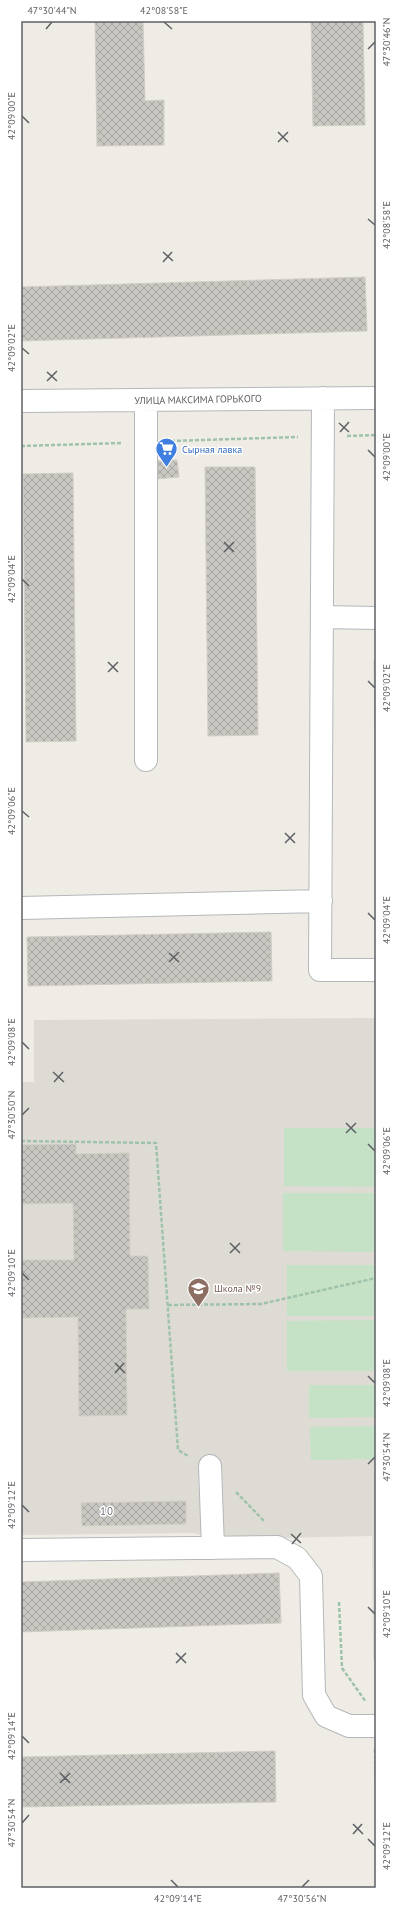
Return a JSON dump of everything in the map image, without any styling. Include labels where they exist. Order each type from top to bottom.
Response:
[{"type":"street","points":[[323,398],[320,970],[376,970]]},
{"type":"street","name":"УЛИЦА МАКСИМА ГОРЬКОГО","points":[[21,401],[376,398]]},
{"type":"street","points":[[146,400],[146,760]]},
{"type":"street","points":[[322,617],[376,618]]},
{"type":"street","points":[[21,908],[321,901]]},
{"type":"street","points":[[210,1466],[213,1548]]},
{"type":"street","points":[[21,1550],[277,1547],[297,1558],[311,1576],[314,1695],[326,1716],[349,1726],[376,1726]]},
{"type":"path","points":[[21,446],[376,434]]},
{"type":"path","points":[[21,1141],[156,1143],[178,1450],[210,1466]]},
{"type":"path","points":[[168,1305],[261,1304],[376,1278]]},
{"type":"shaded area","name":"Школа №9","points":[[376,1018],[376,1660],[373,1660],[372,1536],[223,1539],[192,1533],[21,1535],[21,1082],[34,1082],[34,1020]]},
{"type":"green space","points":[[284,1128],[376,1128],[376,1187],[284,1186]]},
{"type":"green space","points":[[283,1193],[376,1193],[376,1252],[283,1251]]},
{"type":"green space","points":[[287,1265],[376,1265],[376,1316],[287,1316]]},
{"type":"green space","points":[[376,1320],[376,1371],[287,1371],[287,1321]]},
{"type":"green space","points":[[309,1385],[376,1385],[376,1417],[309,1418]]},
{"type":"green space","points":[[376,1426],[376,1459],[311,1460],[310,1427]]},
{"type":"building","points":[[95,21],[143,21],[145,101],[164,100],[164,145],[97,146]]},
{"type":"building","points":[[311,21],[363,21],[365,125],[313,126]]},
{"type":"building","points":[[365,277],[367,331],[21,341],[21,287]]},
{"type":"building","name":"Сырная лавка","points":[[177,460],[179,477],[156,479],[154,461]]},
{"type":"building","points":[[205,467],[255,467],[258,735],[208,736]]},
{"type":"building","points":[[73,473],[76,741],[26,742],[23,474]]},
{"type":"building","points":[[374,660],[376,660],[376,790]]},
{"type":"building","points":[[271,932],[272,981],[28,986],[27,937]]},
{"type":"building","points":[[76,1144],[76,1154],[129,1153],[130,1256],[148,1256],[149,1309],[126,1309],[127,1415],[79,1416],[78,1317],[21,1318],[21,1260],[74,1260],[73,1203],[21,1204],[21,1145]]},
{"type":"building","points":[[186,1501],[186,1524],[82,1526],[81,1503]]},
{"type":"building","points":[[279,1573],[281,1623],[21,1632],[21,1582]]},
{"type":"building","points":[[275,1751],[276,1802],[21,1807],[21,1757]]},
{"type":"place","name":"Сырная лавка","points":[[167,468]]},
{"type":"place","name":"Школа №9","points":[[198,1308]]},
{"type":"district","name":"10","points":[[107,1511]]}]
